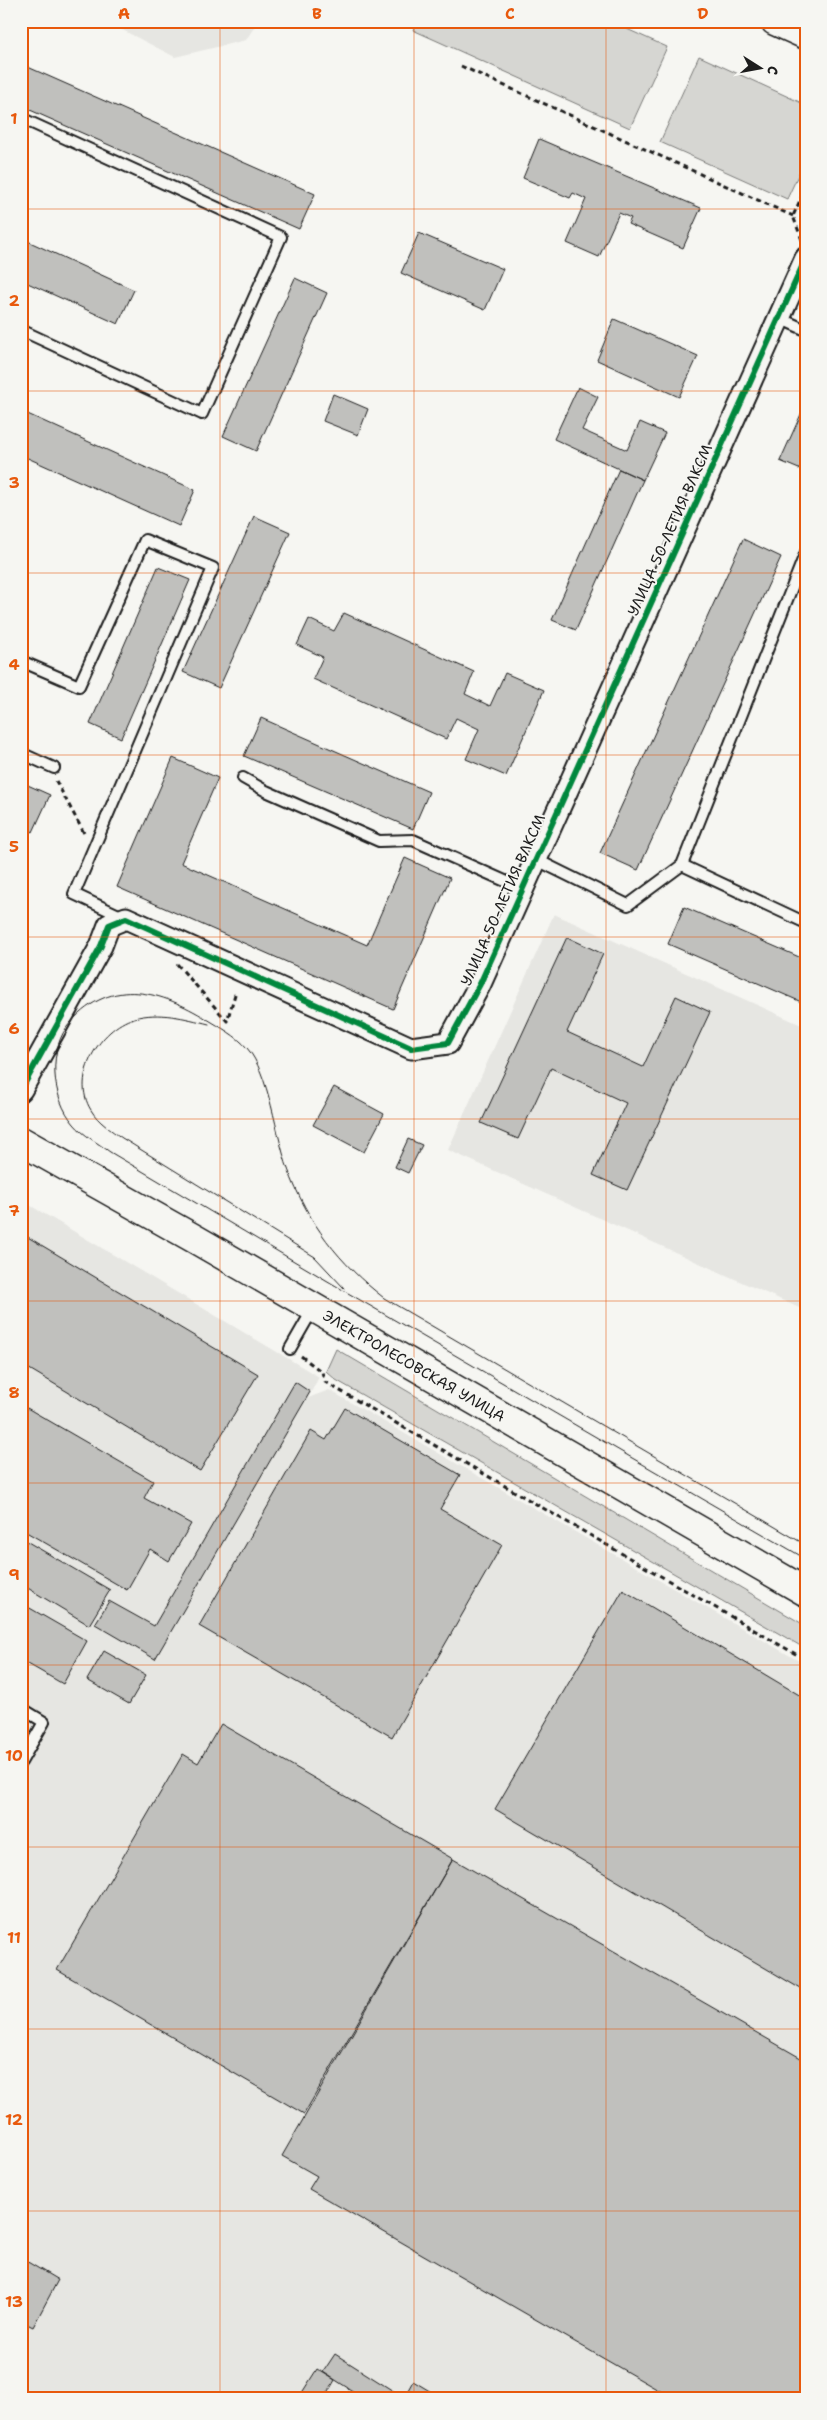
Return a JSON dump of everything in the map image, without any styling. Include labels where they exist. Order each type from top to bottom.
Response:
[{"type":"main road","points":[[776,21],[806,35]]},
{"type":"main road","name":"ЭЛЕКТРОЛЕСОВСКАЯ УЛИЦА","points":[[21,1141],[195,1239],[806,1592]]},
{"type":"street","name":"УЛИЦА 50-ЛЕТИЯ ВЛКСМ","points":[[126,918],[167,935],[411,1048],[448,1042],[480,984],[523,889],[779,318],[804,250]]},
{"type":"street","points":[[21,1090],[101,946],[109,925],[126,918]]},
{"type":"lane","points":[[21,118],[281,237],[202,414],[21,330]]},
{"type":"lane","points":[[779,318],[806,330]]},
{"type":"lane","points":[[21,661],[79,686],[145,540],[213,568],[74,894],[126,918]]},
{"type":"lane","points":[[535,860],[628,905],[682,864],[806,552]]},
{"type":"lane","points":[[21,753],[54,768]]},
{"type":"lane","points":[[243,778],[266,791],[379,841],[413,840],[523,889]]},
{"type":"lane","points":[[682,864],[806,923]]},
{"type":"lane","points":[[290,1349],[314,1308]]},
{"type":"lane","points":[[21,1708],[44,1722],[21,1762]]},
{"type":"path","points":[[461,66],[793,216]]},
{"type":"path","points":[[804,250],[793,216],[806,188]]},
{"type":"path","points":[[167,935],[166,952],[227,1021],[242,970]]},
{"type":"path","points":[[290,1349],[322,1372],[324,1382],[806,1660]]},
{"type":"shaded area","points":[[105,21],[258,21],[246,40],[175,57]]},
{"type":"shaded area","points":[[417,21],[609,21],[667,47],[630,128],[413,30]]},
{"type":"shaded area","points":[[699,56],[806,105],[806,158],[787,199],[660,142]]},
{"type":"shaded area","points":[[554,914],[806,1027],[806,1311],[448,1150]]},
{"type":"shaded area","points":[[21,1200],[319,1377],[308,1398],[329,1390],[806,1665],[806,2399],[21,2399]]},
{"type":"shaded area","points":[[336,1349],[806,1626],[806,1649],[336,1380],[326,1371]]},
{"type":"building","points":[[21,64],[315,194],[299,229],[21,106]]},
{"type":"building","points":[[539,139],[701,208],[683,248],[628,224],[631,218],[619,213],[599,257],[567,243],[586,199],[573,193],[570,198],[523,178]]},
{"type":"building","points":[[419,233],[503,269],[485,310],[401,273]]},
{"type":"building","points":[[21,238],[134,290],[118,324],[21,280]]},
{"type":"building","points":[[295,278],[327,293],[256,451],[223,436]]},
{"type":"building","points":[[614,319],[698,356],[679,397],[597,360]]},
{"type":"building","points":[[578,387],[598,397],[582,430],[627,450],[640,422],[665,433],[643,480],[554,439]]},
{"type":"building","points":[[333,394],[368,409],[358,435],[323,421]]},
{"type":"building","points":[[806,403],[806,472],[780,461]]},
{"type":"building","points":[[21,411],[195,490],[179,526],[21,455]]},
{"type":"building","points":[[619,469],[643,480],[576,630],[552,620]]},
{"type":"building","points":[[254,516],[290,532],[219,688],[183,672]]},
{"type":"building","points":[[743,539],[781,557],[638,870],[600,853]]},
{"type":"building","points":[[158,567],[190,580],[121,738],[90,724]]},
{"type":"building","points":[[344,613],[474,672],[465,694],[490,706],[505,673],[544,690],[506,776],[466,759],[479,729],[456,718],[446,739],[313,679],[323,657],[297,645],[309,619],[334,631]]},
{"type":"building","points":[[261,718],[429,792],[413,829],[244,756]]},
{"type":"building","points":[[173,758],[218,778],[181,863],[367,945],[405,858],[450,878],[393,1009],[117,887]]},
{"type":"building","points":[[21,782],[50,795],[33,832],[21,826]]},
{"type":"building","points":[[684,907],[806,960],[806,1004],[668,944]]},
{"type":"building","points":[[567,937],[603,954],[567,1032],[643,1067],[676,996],[710,1012],[627,1190],[593,1175],[626,1103],[551,1068],[518,1139],[481,1123]]},
{"type":"building","points":[[334,1087],[384,1114],[364,1152],[313,1125]]},
{"type":"building","points":[[408,1139],[422,1145],[408,1173],[395,1167]]},
{"type":"building","points":[[21,1233],[258,1374],[200,1471],[21,1364]]},
{"type":"building","points":[[295,1382],[310,1392],[155,1659],[95,1624],[109,1601],[154,1626]]},
{"type":"building","points":[[27,1408],[153,1481],[144,1498],[191,1524],[169,1561],[150,1549],[127,1590],[21,1529],[21,1418]]},
{"type":"building","points":[[345,1408],[460,1475],[440,1509],[502,1545],[392,1737],[199,1626],[311,1431],[326,1440]]},
{"type":"building","points":[[21,1538],[110,1590],[89,1625],[21,1584]]},
{"type":"building","points":[[623,1590],[806,1699],[806,1992],[495,1809]]},
{"type":"building","points":[[21,1603],[87,1641],[63,1684],[21,1660]]},
{"type":"building","points":[[104,1651],[146,1675],[129,1704],[87,1680]]},
{"type":"building","points":[[221,1724],[453,1859],[304,2114],[57,1970],[183,1754],[198,1763]]},
{"type":"building","points":[[453,1859],[806,2061],[806,2399],[674,2399],[309,2189],[317,2176],[282,2156]]},
{"type":"building","points":[[26,2261],[58,2280],[33,2327],[21,2321],[21,2270]]},
{"type":"building","points":[[335,2354],[398,2394],[395,2399],[365,2399],[323,2372]]},
{"type":"building","points":[[317,2369],[335,2380],[324,2399],[298,2399]]},
{"type":"building","points":[[413,2381],[443,2399],[403,2399]]},
{"type":"tram line","points":[[806,1545],[384,1298],[368,1285],[339,1256],[305,1207],[288,1169],[266,1089],[255,1059],[247,1048],[228,1032],[190,1009],[172,1001],[137,993],[120,993],[103,998],[87,1008],[71,1022],[63,1033],[55,1059],[55,1073],[60,1101],[74,1124],[91,1139],[348,1293],[806,1559]]},
{"type":"tram line","points":[[209,1024],[162,1015],[143,1016],[122,1023],[100,1043],[86,1069],[85,1097],[91,1110],[101,1122],[122,1138],[315,1257],[344,1288]]},
{"type":"cycle path","points":[[21,1090],[101,946],[109,925],[126,918],[411,1048],[448,1043],[480,984],[806,258]]}]
